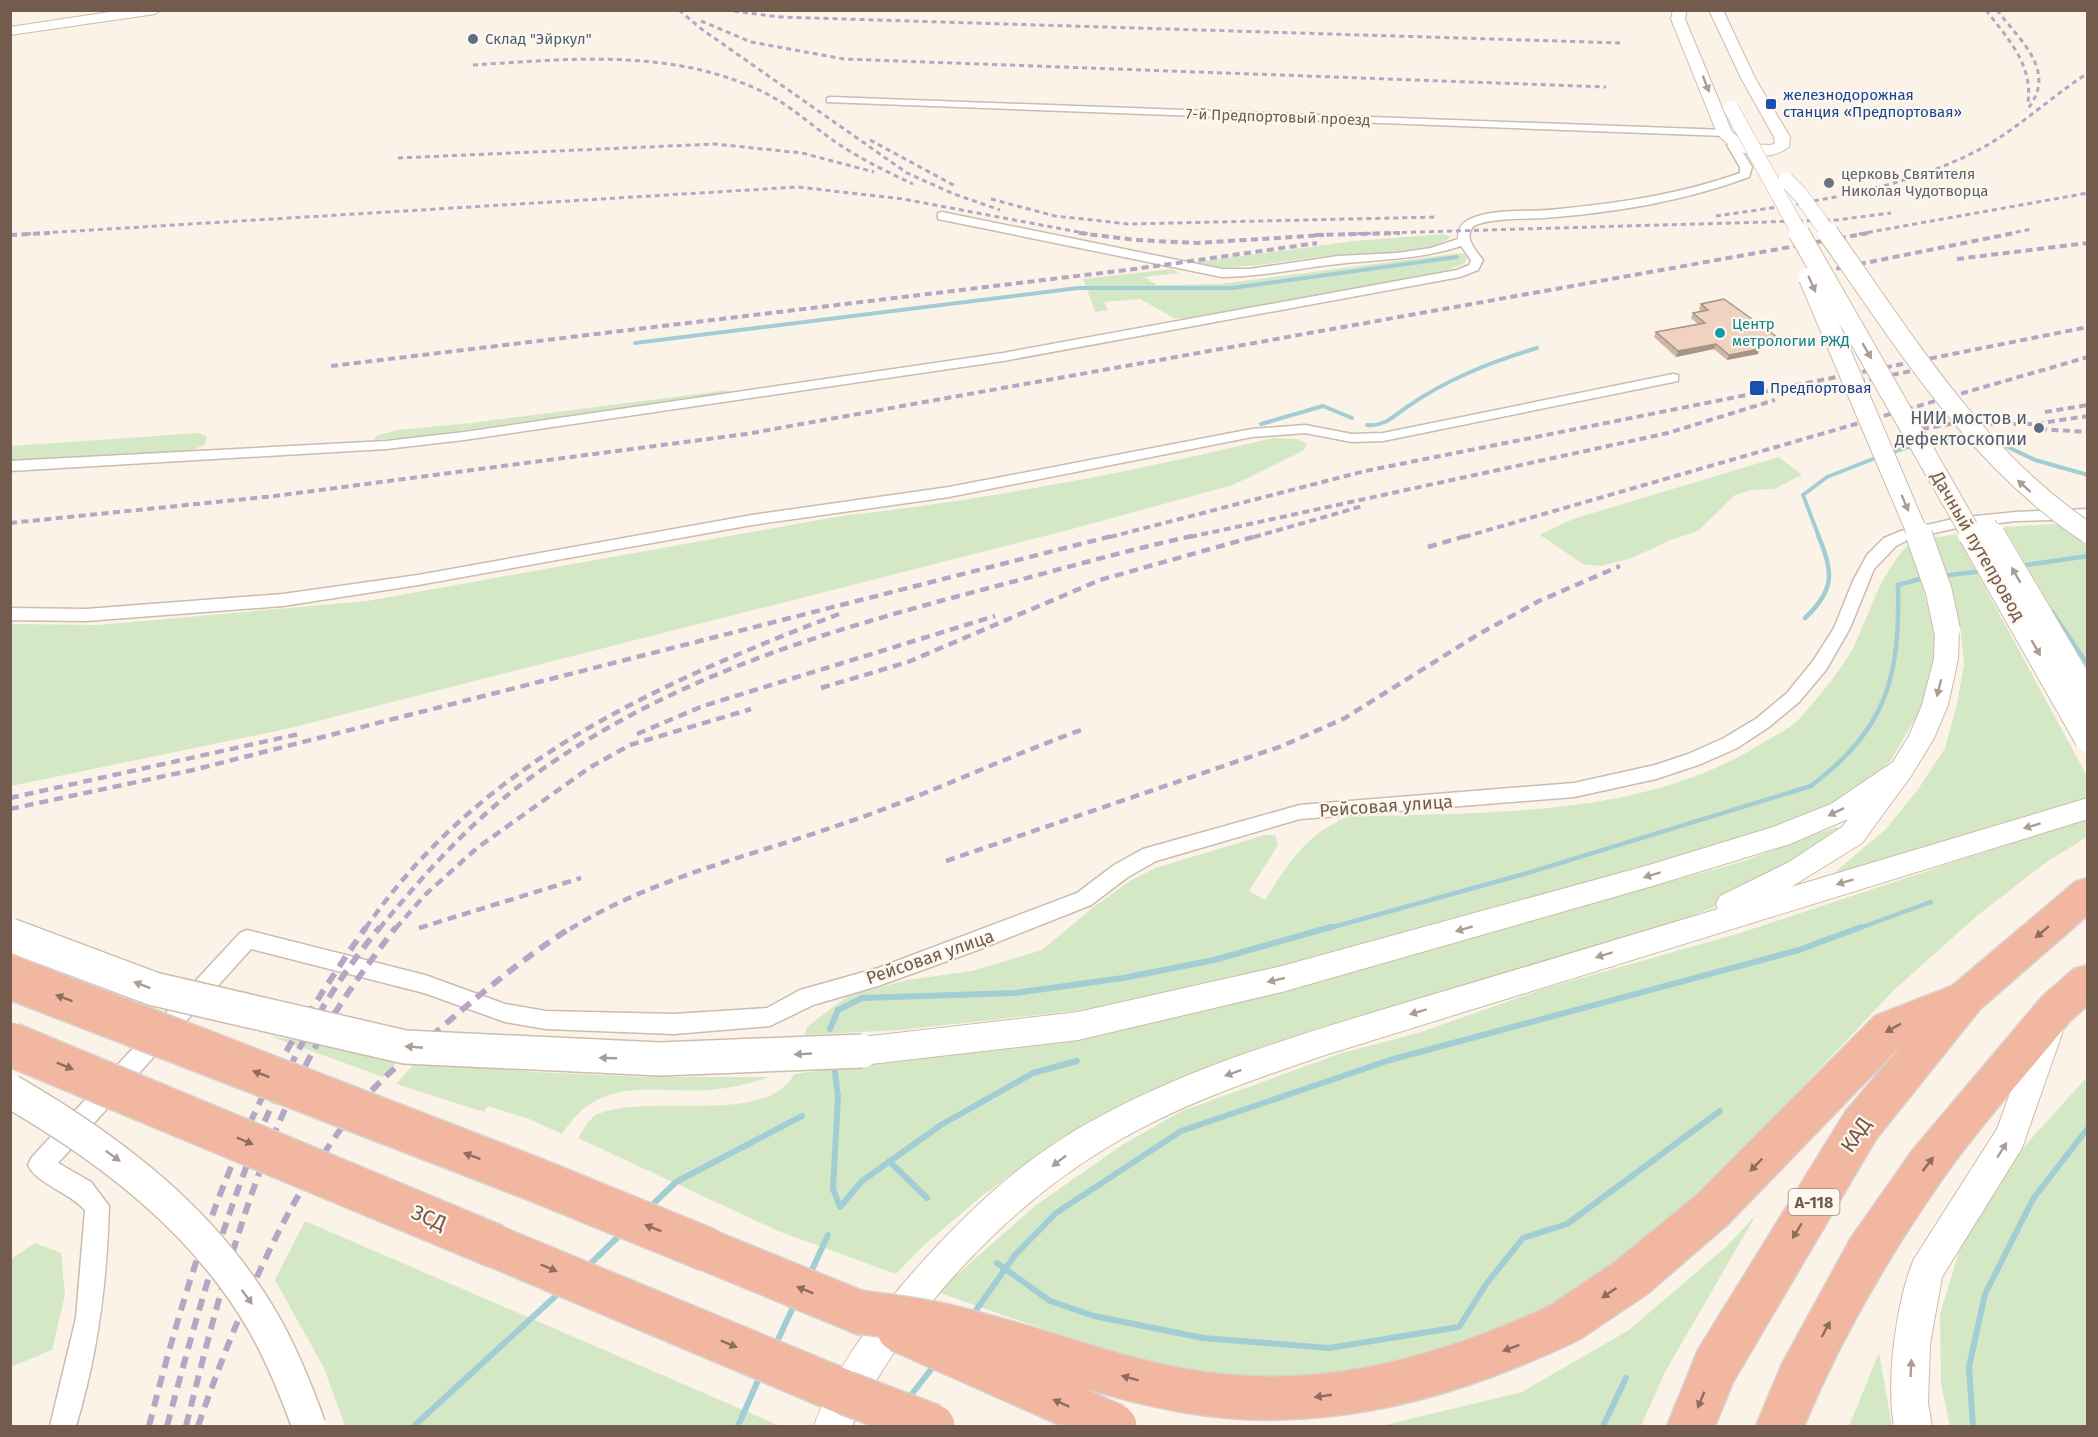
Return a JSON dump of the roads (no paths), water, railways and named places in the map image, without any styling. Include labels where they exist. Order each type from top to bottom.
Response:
[{"type":"highway","name":"КАД","points":[[1691,1426],[1714,1367],[1861,1125],[1966,997],[2088,893]]},
{"type":"highway","points":[[10,977],[534,1179],[859,1312],[1114,1426]]},
{"type":"highway","points":[[1780,1426],[1799,1381],[1866,1254],[1927,1165],[2072,995]]},
{"type":"highway","points":[[859,1312],[935,1323],[1132,1379],[1184,1391],[1238,1397],[1309,1398],[1398,1386],[1526,1343],[1564,1323],[1631,1278],[1713,1209],[1889,1028],[1966,997]]},
{"type":"highway","name":"ЗСД","points":[[10,1044],[840,1410]]},
{"type":"highway","points":[[840,1410],[890,1426]]},
{"type":"highway","points":[[840,1410],[933,1426]]},
{"type":"main road","points":[[10,29],[133,10]]},
{"type":"main road","points":[[10,29],[155,10]]},
{"type":"main road","points":[[1680,10],[1678,19],[1729,139],[1747,149],[1775,150],[1783,144],[1782,137],[1753,88],[1716,10]]},
{"type":"main road","points":[[1688,10],[1736,99]]},
{"type":"main road","points":[[1701,10],[1711,35]]},
{"type":"main road","name":"Дачный путепровод","points":[[1736,99],[1765,172],[2088,739]]},
{"type":"main road","name":"Дачный путепровод","points":[[1736,99],[1786,180],[2088,698]]},
{"type":"main road","points":[[1660,938],[1799,870],[1852,835],[1902,769],[1921,738],[1935,705],[1946,659],[1947,630],[1939,592],[1926,552],[1814,288],[1773,200],[1765,172]]},
{"type":"main road","points":[[1786,180],[1800,194],[1959,415],[1988,450],[2034,495],[2088,533]]},
{"type":"main road","points":[[10,935],[154,989],[405,1047],[531,1055],[660,1059],[862,1051],[1078,1026],[1293,976],[1649,876],[1780,836],[1841,810],[1902,769]]},
{"type":"main road","points":[[840,1410],[863,1367],[920,1291],[1020,1192],[1072,1151],[1121,1123],[1224,1076],[1358,1031],[2088,808]]},
{"type":"main road","points":[[1913,1426],[1909,1403],[1912,1344],[1926,1271],[2010,1137],[2072,995]]},
{"type":"main road","points":[[10,1091],[70,1125],[126,1166],[180,1215],[222,1263],[257,1311],[281,1356],[309,1426]]},
{"type":"street","name":"7-й Предпортовый проезд","points":[[831,100],[1729,139]]},
{"type":"street","points":[[10,466],[386,445],[871,378],[1292,306],[1460,273],[1474,267],[1477,260],[1464,241],[1464,231],[1470,223],[1487,218],[1559,213],[1670,196],[1737,179],[1745,174],[1746,167],[1729,139]]},
{"type":"street","points":[[942,216],[1222,273],[1249,273],[1338,261],[1397,257],[1433,251],[1464,241]]},
{"type":"street","points":[[10,614],[86,615],[181,610],[355,590],[752,520],[949,492],[1252,434],[1305,429],[1352,438],[1383,437],[1673,378]]},
{"type":"street","name":"Рейсовая улица","points":[[63,1426],[79,1375],[92,1302],[96,1206],[83,1190],[40,1165],[247,939],[425,984],[505,1013],[546,1020],[610,1024],[674,1024],[770,1017],[808,997],[878,977],[968,945],[1084,899],[1121,871],[1150,855],[1300,812],[1574,790],[1611,784],[1678,766],[1731,744],[1767,721],[1796,696],[1829,654],[1873,559],[1890,542],[1906,535],[1953,525],[2044,515],[2088,514]]},
{"type":"waterway","points":[[635,343],[1078,288],[1232,288],[1457,257]]},
{"type":"waterway","points":[[1367,425],[1379,424],[1388,420],[1422,397],[1470,372],[1537,348]]},
{"type":"waterway","points":[[1261,424],[1323,406],[1352,418]]},
{"type":"waterway","points":[[1923,443],[1968,433]]},
{"type":"waterway","points":[[1995,441],[2035,460],[2088,475]]},
{"type":"waterway","points":[[1889,453],[1915,445]]},
{"type":"waterway","points":[[1819,537],[1803,495],[1827,477],[1878,457]]},
{"type":"waterway","points":[[1805,618],[1822,598],[1829,580],[1827,560],[1818,535]]},
{"type":"waterway","points":[[2019,566],[2088,556]]},
{"type":"waterway","points":[[1941,576],[1984,571]]},
{"type":"waterway","points":[[1326,929],[1524,874],[1811,786],[1837,765],[1857,743],[1884,699],[1896,647],[1898,585],[1924,578]]},
{"type":"waterway","points":[[2052,612],[2088,665]]},
{"type":"waterway","points":[[1857,929],[1931,902]]},
{"type":"waterway","points":[[830,1029],[838,1010],[862,998],[1015,993],[1123,978],[1214,960],[1331,927]]},
{"type":"waterway","points":[[1005,1269],[1015,1255],[1056,1213],[1181,1131],[1390,1060],[1799,950],[1861,927]]},
{"type":"waterway","points":[[890,1161],[941,1125],[1033,1073],[1077,1061]]},
{"type":"waterway","points":[[834,1063],[838,1097],[833,1189],[840,1207],[862,1181],[890,1161]]},
{"type":"waterway","points":[[1005,1269],[1050,1301],[1094,1316],[1203,1338],[1329,1348],[1459,1327],[1487,1283],[1523,1238],[1567,1224],[1720,1111]]},
{"type":"waterway","points":[[649,1208],[676,1182],[802,1116]]},
{"type":"waterway","points":[[1973,1426],[1969,1367],[1985,1294],[2033,1199],[2088,1128]]},
{"type":"waterway","points":[[890,1161],[927,1198]]},
{"type":"waterway","points":[[586,1268],[621,1234]]},
{"type":"waterway","points":[[810,1274],[828,1235]]},
{"type":"waterway","points":[[997,1263],[1005,1269]]},
{"type":"waterway","points":[[972,1316],[1005,1269]]},
{"type":"waterway","points":[[414,1426],[560,1292]]},
{"type":"waterway","points":[[776,1344],[795,1303]]},
{"type":"waterway","points":[[908,1399],[936,1363]]},
{"type":"waterway","points":[[738,1426],[760,1376]]},
{"type":"waterway","points":[[1603,1426],[1626,1378]]},
{"type":"railway","points":[[679,10],[700,28],[907,173],[954,194],[1000,210]]},
{"type":"railway","points":[[725,10],[780,17],[1621,43]]},
{"type":"railway","points":[[1986,10],[2017,52],[2026,76],[2028,102]]},
{"type":"railway","points":[[1997,10],[2025,46],[2038,70],[2039,83],[2035,97],[2026,111]]},
{"type":"railway","points":[[701,21],[751,42],[844,59],[1606,87]]},
{"type":"railway","points":[[473,65],[546,60],[619,60],[656,62],[727,77],[771,96],[846,149],[913,184]]},
{"type":"railway","points":[[1716,216],[1819,200],[1888,185],[1921,175],[1998,139],[2088,73]]},
{"type":"railway","points":[[870,140],[957,187]]},
{"type":"railway","points":[[398,158],[715,144],[802,153],[874,172]]},
{"type":"railway","points":[[26,234],[798,187],[903,199],[1089,234]]},
{"type":"railway","points":[[1859,234],[2088,193]]},
{"type":"railway","points":[[991,199],[1055,216],[1129,224],[1438,217]]},
{"type":"railway","points":[[1348,234],[1836,220],[1891,213]]},
{"type":"railway","points":[[2007,234],[2032,229]]},
{"type":"railway","points":[[10,235],[50,233]]},
{"type":"railway","points":[[1079,233],[1136,240],[1197,243],[1324,235]]},
{"type":"railway","points":[[1315,235],[1400,233]]},
{"type":"railway","points":[[10,523],[275,496],[746,434],[1868,233]]},
{"type":"railway","points":[[1825,271],[2014,233]]},
{"type":"railway","points":[[331,366],[1135,269],[1317,243]]},
{"type":"railway","points":[[1957,259],[2088,243]]},
{"type":"railway","points":[[1110,537],[1365,471],[2088,327]]},
{"type":"railway","points":[[1464,537],[2088,357]]},
{"type":"railway","points":[[1813,391],[1911,371]]},
{"type":"railway","points":[[1190,537],[1668,433],[1775,400]]},
{"type":"railway","points":[[2045,412],[2088,405]]},
{"type":"railway","points":[[1922,429],[1950,424],[2035,424],[2088,416]]},
{"type":"railway","points":[[2040,429],[2088,432]]},
{"type":"railway","points":[[1254,537],[1363,506]]},
{"type":"railway","points":[[10,809],[193,770],[1116,535]]},
{"type":"railway","points":[[379,929],[464,834],[523,783],[577,746],[633,714],[689,687],[746,663],[865,623],[1093,560],[1197,535]]},
{"type":"railway","points":[[821,688],[908,662],[1100,580],[1260,535]]},
{"type":"railway","points":[[1428,547],[1469,535]]},
{"type":"railway","points":[[946,861],[1282,746],[1345,718],[1479,634],[1539,601],[1620,566]]},
{"type":"railway","points":[[365,929],[411,870],[462,819],[517,774],[576,735],[639,700],[704,669],[839,614]]},
{"type":"railway","points":[[637,734],[703,706],[995,616]]},
{"type":"railway","points":[[395,929],[426,894],[477,848],[589,768],[630,745],[751,709]]},
{"type":"railway","points":[[570,929],[602,911],[670,881],[875,812],[1081,730]]},
{"type":"railway","points":[[10,798],[299,734]]},
{"type":"railway","points":[[419,928],[581,878]]},
{"type":"railway","points":[[149,1426],[173,1336],[201,1246],[234,1159],[284,1055],[366,927]]},
{"type":"railway","points":[[167,1426],[203,1295],[247,1164],[304,1040],[339,981],[380,927]]},
{"type":"railway","points":[[186,1426],[211,1327],[240,1228],[275,1132],[327,1025],[355,982],[396,927]]},
{"type":"railway","points":[[198,1426],[229,1343],[265,1259],[308,1178],[359,1105],[376,1086],[468,1005],[519,964],[572,927]]},
{"type":"place","name":"Склад \"Эйркул\"","points":[[473,39]]},
{"type":"place","name":"железнодорожная станция «Предпортовая»","points":[[1771,104]]},
{"type":"place","name":"церковь Святителя Николая Чудотворца","points":[[1829,183]]},
{"type":"place","name":"Центр метрологии РЖД","points":[[1720,333]]},
{"type":"place","name":"Предпортовая","points":[[1757,388]]},
{"type":"place","name":"НИИ мостов и дефектоскопии","points":[[2039,428]]}]
